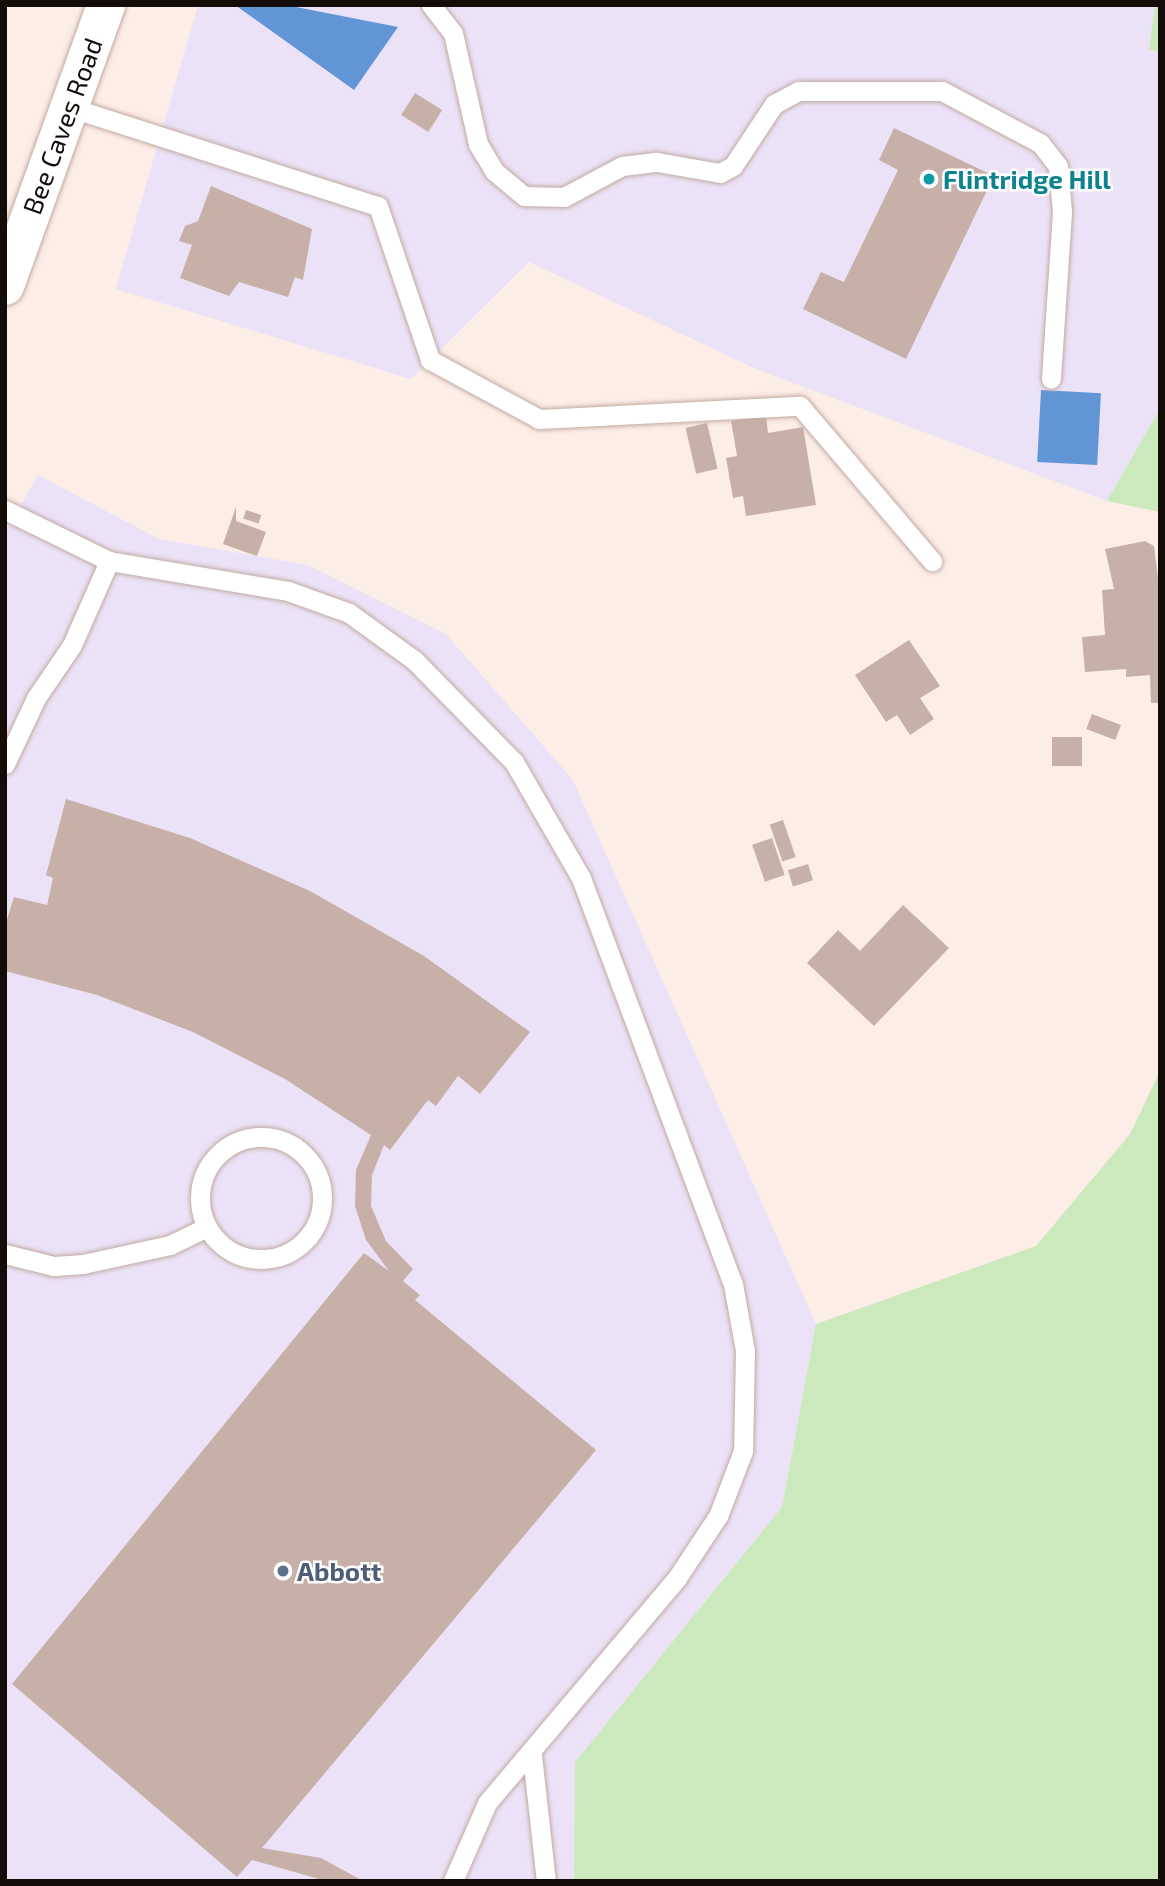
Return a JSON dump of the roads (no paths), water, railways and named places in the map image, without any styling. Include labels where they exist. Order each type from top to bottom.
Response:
[{"type":"main road","name":"Bee Caves Road","points":[[5,286],[106,5]]},
{"type":"lane","points":[[431,5],[453,33],[478,145],[494,171],[524,196],[564,197],[622,166],[657,162],[720,173],[733,166],[774,104],[798,91],[942,91],[1040,142],[1058,166],[1062,212],[1051,379]]},
{"type":"lane","points":[[69,107],[379,206],[430,360],[539,419],[800,407],[932,561]]},
{"type":"lane","points":[[5,510],[109,561],[288,591],[349,613],[414,660],[514,762],[581,878],[733,1284],[745,1351],[743,1451],[718,1516],[677,1578],[532,1755],[487,1803],[453,1881]]},
{"type":"lane","points":[[5,764],[36,698],[72,645],[109,561]]},
{"type":"lane","points":[[255,1137],[278,1140],[315,1169],[320,1216],[290,1252],[243,1257],[207,1227],[202,1181],[232,1144],[255,1137]]},
{"type":"lane","points":[[5,1254],[54,1266],[83,1264],[170,1245],[207,1227]]},
{"type":"lane","points":[[532,1755],[546,1881]]},
{"type":"water","points":[[235,5],[286,5],[398,27],[354,90]]},
{"type":"water","points":[[1041,390],[1101,393],[1097,465],[1037,462]]},
{"type":"place","name":"Flintridge Hill","points":[[929,179]]},
{"type":"place","name":"Abbott","points":[[283,1571]]}]
